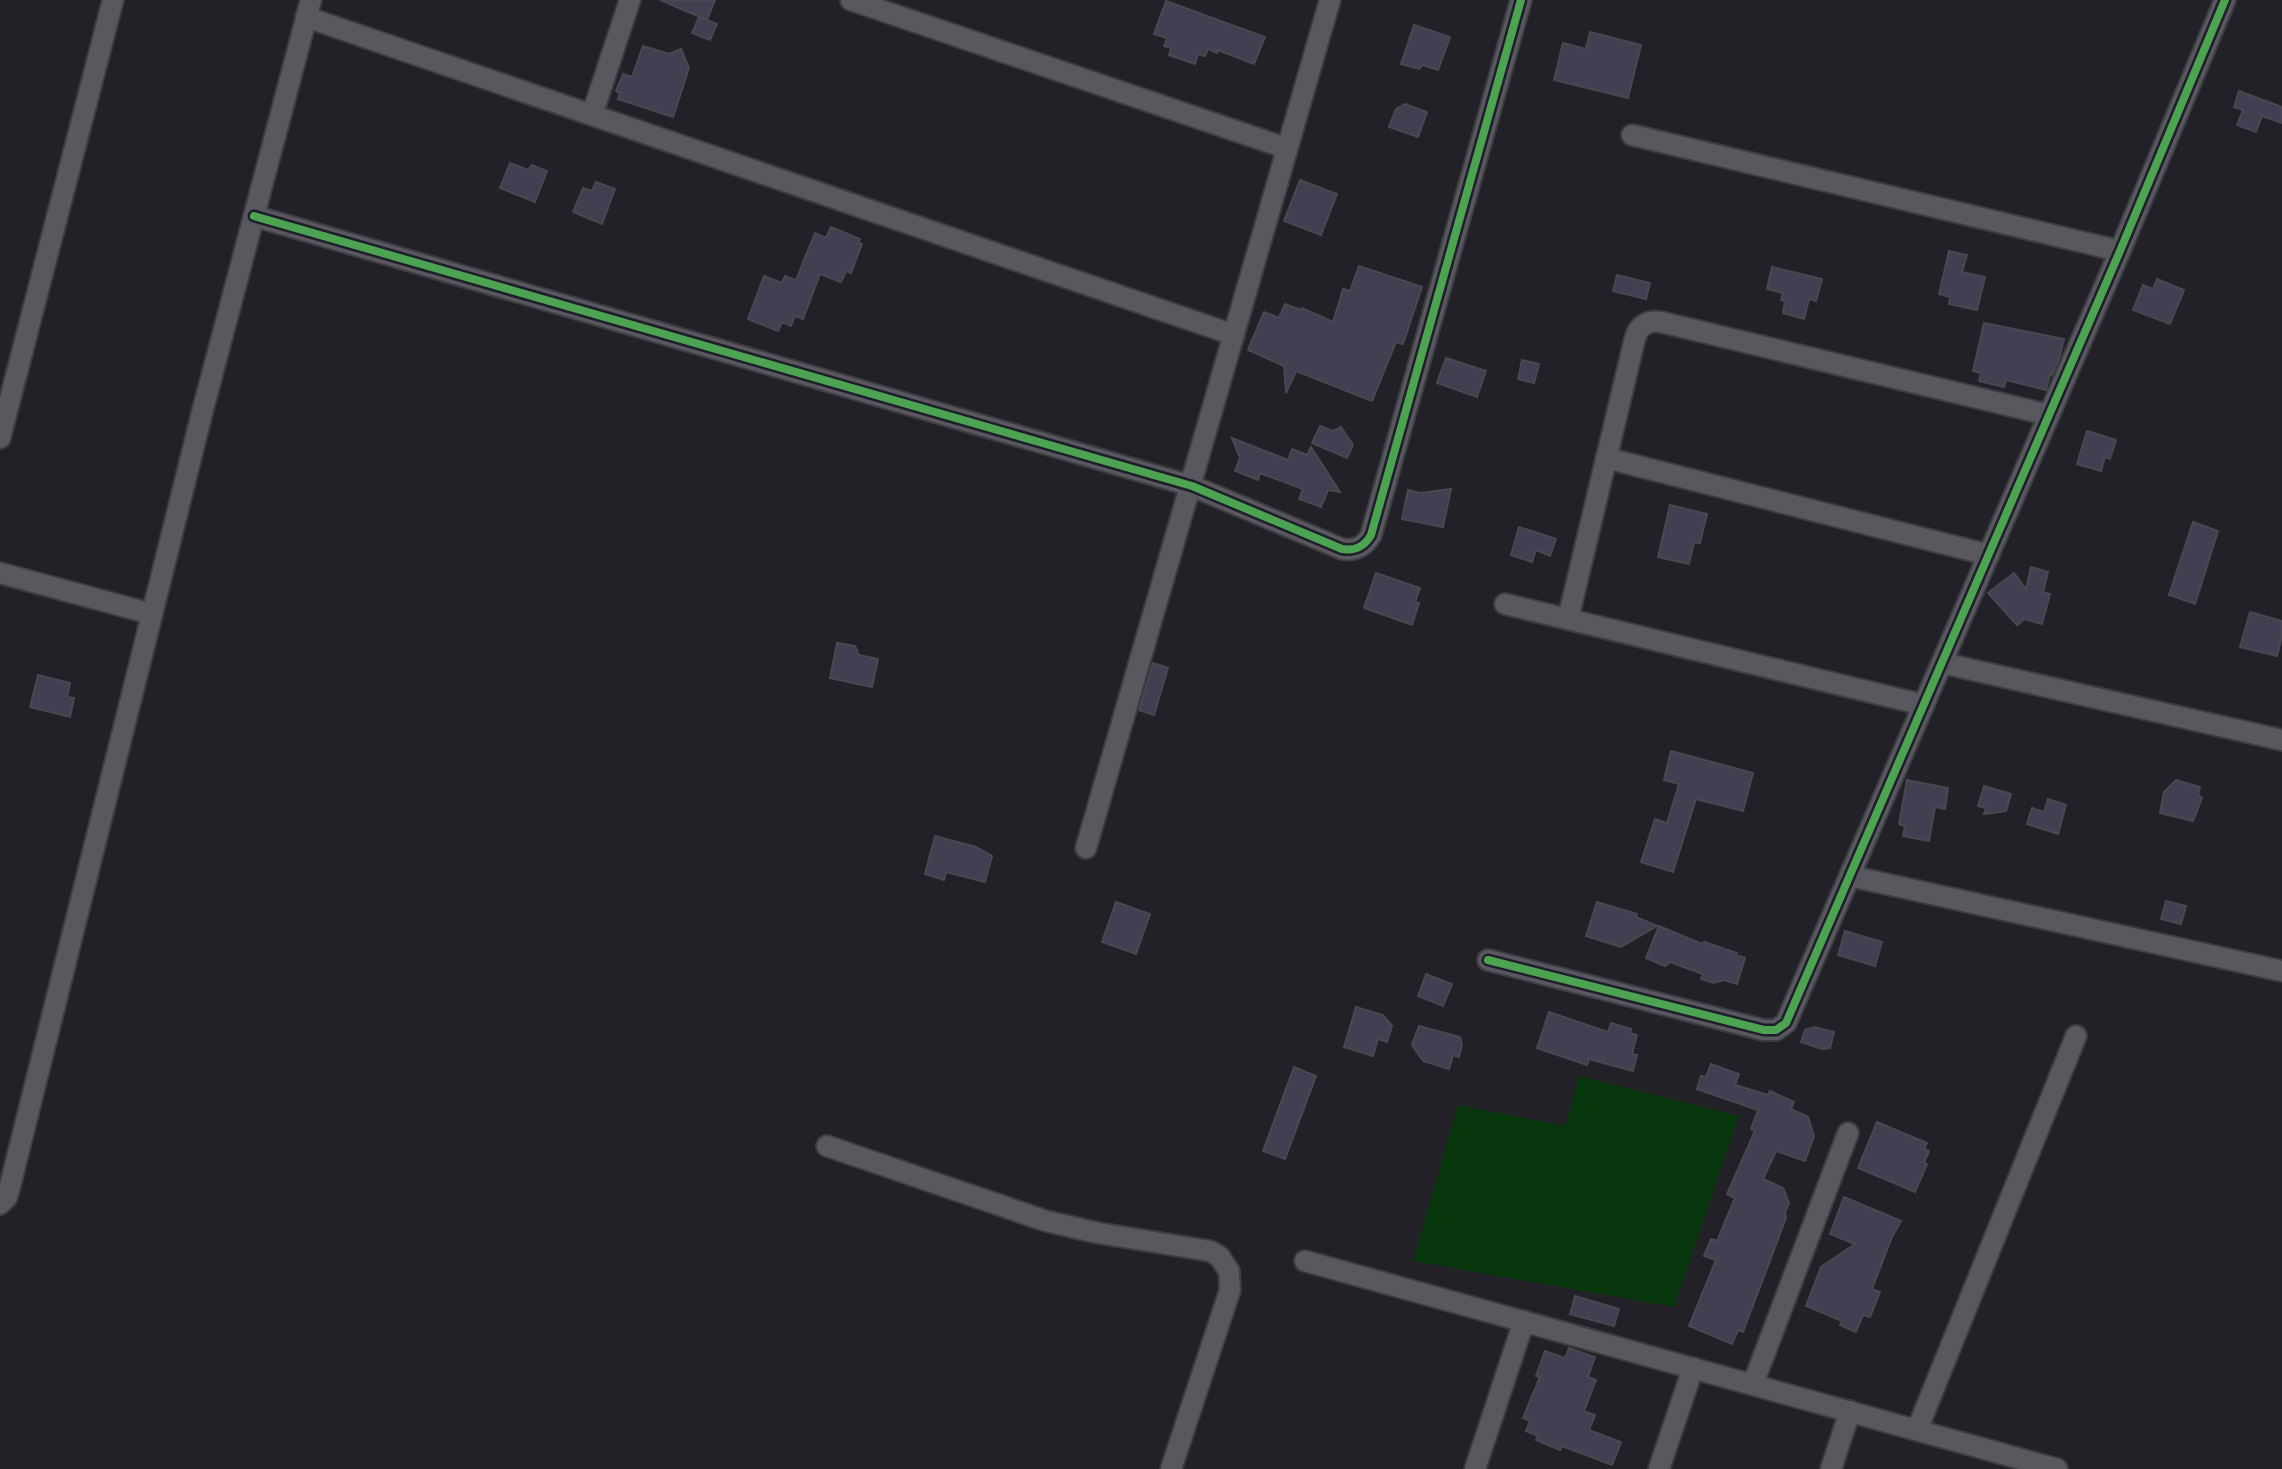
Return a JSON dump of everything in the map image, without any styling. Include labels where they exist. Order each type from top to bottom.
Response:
[{"type":"street","points":[[0,438],[113,0]]},
{"type":"street","points":[[592,115],[630,0]]},
{"type":"street","points":[[851,0],[1286,148]]},
{"type":"street","points":[[1086,848],[1330,0]]},
{"type":"street","points":[[254,216],[1192,486],[1342,549],[1356,549],[1368,542],[1521,0]]},
{"type":"street","points":[[1488,960],[1764,1030],[1776,1030],[1789,1018],[2225,0]]},
{"type":"street","points":[[0,1204],[9,1190],[152,614],[309,8],[592,115],[1234,335]]},
{"type":"street","points":[[1632,135],[2120,251]]},
{"type":"street","points":[[1568,619],[1637,331],[1647,322],[1654,321],[2049,415]]},
{"type":"street","points":[[1606,458],[1989,555]]},
{"type":"street","points":[[0,573],[152,614]]},
{"type":"street","points":[[1505,604],[1924,705]]},
{"type":"street","points":[[1942,663],[2282,740]]},
{"type":"street","points":[[1850,876],[2282,971]]},
{"type":"street","points":[[1917,1430],[2076,1036]]},
{"type":"street","points":[[1753,1384],[1848,1133]]},
{"type":"street","points":[[827,1146],[1046,1221],[1125,1238],[1201,1248],[1219,1256],[1229,1271],[1230,1290],[1171,1469]]},
{"type":"street","points":[[1305,1261],[1917,1430],[1999,1461],[2057,1469]]},
{"type":"street","points":[[1475,1469],[1524,1321]]},
{"type":"street","points":[[1659,1469],[1693,1368]]},
{"type":"street","points":[[1831,1469],[1850,1411]]},
{"type":"green space","points":[[1579,1076],[1739,1116],[1674,1307],[1413,1261],[1458,1105],[1565,1126]]},
{"type":"building","points":[[660,0],[715,0],[707,20]]},
{"type":"building","points":[[1166,1],[1265,37],[1254,64],[1218,50],[1217,53],[1208,49],[1205,56],[1198,54],[1195,64],[1169,55],[1171,48],[1164,46],[1167,38],[1154,34]]},
{"type":"building","points":[[699,17],[717,24],[710,40],[692,33]]},
{"type":"building","points":[[1414,25],[1450,37],[1438,70],[1423,65],[1419,69],[1401,64]]},
{"type":"building","points":[[1590,32],[1641,45],[1628,98],[1554,80],[1563,43],[1586,49]]},
{"type":"building","points":[[643,46],[669,54],[681,49],[689,68],[673,117],[618,99],[620,93],[616,91],[623,74],[632,77]]},
{"type":"building","points":[[2239,91],[2282,107],[2282,123],[2262,116],[2256,132],[2237,125],[2243,110],[2234,107]]},
{"type":"building","points":[[1405,104],[1427,112],[1418,137],[1389,127],[1396,109]]},
{"type":"building","points":[[510,163],[528,170],[532,165],[547,171],[535,202],[500,188]]},
{"type":"building","points":[[1300,180],[1337,194],[1321,235],[1284,221]]},
{"type":"building","points":[[596,182],[615,189],[602,224],[573,212],[583,188],[592,191]]},
{"type":"building","points":[[831,227],[860,239],[859,243],[862,244],[851,273],[846,271],[841,282],[820,274],[803,319],[795,316],[791,326],[782,322],[778,331],[748,319],[764,276],[782,283],[785,276],[796,280],[815,233],[826,238]]},
{"type":"building","points":[[1949,251],[1967,255],[1962,272],[1985,277],[1977,310],[1949,304],[1950,297],[1939,294]]},
{"type":"building","points":[[1359,266],[1422,287],[1403,344],[1396,342],[1372,401],[1296,371],[1286,393],[1284,366],[1248,350],[1264,312],[1279,318],[1285,304],[1333,322],[1343,289],[1350,291]]},
{"type":"building","points":[[1772,267],[1822,279],[1816,301],[1809,299],[1804,319],[1783,313],[1783,293],[1767,289]]},
{"type":"building","points":[[1617,275],[1650,283],[1646,299],[1613,291]]},
{"type":"building","points":[[2157,279],[2184,290],[2170,324],[2133,310],[2143,285],[2153,289]]},
{"type":"building","points":[[1984,323],[2064,339],[2046,390],[2006,380],[2004,387],[1979,381],[1981,373],[1973,371]]},
{"type":"building","points":[[1446,358],[1486,371],[1477,397],[1437,383]]},
{"type":"building","points":[[1522,360],[1539,364],[1534,383],[1518,379]]},
{"type":"building","points":[[1320,426],[1333,431],[1341,427],[1353,445],[1347,458],[1312,443]]},
{"type":"building","points":[[2087,431],[2116,440],[2110,459],[2105,457],[2101,471],[2077,464]]},
{"type":"building","points":[[1232,438],[1288,460],[1292,449],[1307,455],[1311,447],[1340,492],[1328,490],[1321,507],[1299,499],[1303,489],[1260,473],[1258,480],[1235,471],[1240,458]]},
{"type":"building","points":[[1451,489],[1443,527],[1402,519],[1408,490],[1420,493]]},
{"type":"building","points":[[1670,505],[1707,514],[1700,543],[1694,542],[1689,564],[1658,557]]},
{"type":"building","points":[[2193,522],[2218,531],[2195,604],[2169,595]]},
{"type":"building","points":[[1519,527],[1556,539],[1550,556],[1536,550],[1532,562],[1511,555]]},
{"type":"building","points":[[2031,567],[2048,572],[2043,592],[2050,594],[2042,624],[2024,619],[2017,625],[1988,593],[2014,573],[2026,589]]},
{"type":"building","points":[[1376,573],[1420,588],[1412,625],[1364,608]]},
{"type":"building","points":[[2250,612],[2282,621],[2277,656],[2240,647]]},
{"type":"building","points":[[837,643],[855,646],[859,655],[878,659],[872,687],[830,678]]},
{"type":"building","points":[[1153,663],[1168,668],[1154,715],[1139,710]]},
{"type":"building","points":[[38,675],[70,683],[67,697],[74,698],[70,717],[30,707]]},
{"type":"building","points":[[1671,751],[1753,773],[1743,811],[1696,799],[1673,872],[1641,862],[1655,819],[1667,823],[1679,784],[1664,780]]},
{"type":"building","points":[[1907,780],[1948,788],[1945,809],[1935,807],[1929,841],[1903,836],[1905,826],[1899,824]]},
{"type":"building","points":[[2176,780],[2200,787],[2198,794],[2202,798],[2193,821],[2160,813],[2164,792]]},
{"type":"building","points":[[1984,786],[2011,794],[2006,811],[1984,814],[1986,808],[1978,806]]},
{"type":"building","points":[[2048,799],[2066,805],[2058,834],[2027,824],[2032,808],[2044,812]]},
{"type":"building","points":[[935,836],[976,847],[992,856],[985,882],[946,872],[944,880],[925,874]]},
{"type":"building","points":[[2166,901],[2186,906],[2181,924],[2161,919]]},
{"type":"building","points":[[1116,902],[1150,914],[1136,954],[1102,942]]},
{"type":"building","points":[[1597,902],[1637,914],[1636,917],[1657,926],[1621,947],[1586,936]]},
{"type":"building","points":[[1659,926],[1745,958],[1737,984],[1724,980],[1714,983],[1701,979],[1703,974],[1670,962],[1665,966],[1646,958]]},
{"type":"building","points":[[1845,931],[1882,942],[1875,966],[1838,955]]},
{"type":"building","points":[[1426,974],[1452,984],[1443,1006],[1418,996]]},
{"type":"building","points":[[1356,1007],[1383,1015],[1392,1026],[1387,1042],[1378,1039],[1373,1056],[1344,1047]]},
{"type":"building","points":[[1549,1012],[1608,1032],[1611,1023],[1631,1029],[1630,1033],[1637,1035],[1632,1054],[1637,1055],[1633,1071],[1589,1059],[1587,1065],[1537,1048]]},
{"type":"building","points":[[1419,1026],[1460,1037],[1459,1057],[1453,1055],[1449,1069],[1423,1061],[1412,1045]]},
{"type":"building","points":[[1814,1027],[1834,1032],[1830,1048],[1822,1049],[1801,1042],[1805,1030]]},
{"type":"building","points":[[1711,1064],[1739,1074],[1735,1085],[1768,1095],[1770,1091],[1794,1102],[1791,1109],[1808,1117],[1814,1136],[1805,1161],[1776,1151],[1763,1179],[1783,1188],[1789,1203],[1743,1332],[1738,1330],[1732,1344],[1689,1326],[1716,1260],[1704,1256],[1711,1239],[1717,1241],[1735,1198],[1727,1194],[1755,1131],[1751,1129],[1758,1110],[1697,1089],[1701,1076],[1706,1077]]},
{"type":"building","points":[[1294,1067],[1316,1076],[1285,1159],[1263,1151]]},
{"type":"building","points":[[1877,1122],[1927,1143],[1924,1149],[1929,1151],[1924,1163],[1927,1164],[1915,1192],[1858,1168]]},
{"type":"building","points":[[1844,1197],[1901,1221],[1872,1289],[1880,1292],[1870,1317],[1863,1315],[1856,1332],[1840,1325],[1842,1321],[1806,1306],[1821,1267],[1855,1244],[1830,1234]]},
{"type":"building","points":[[1575,1296],[1619,1309],[1614,1326],[1570,1314]]},
{"type":"building","points":[[1569,1348],[1595,1357],[1588,1377],[1596,1380],[1584,1411],[1595,1415],[1589,1430],[1621,1442],[1612,1465],[1562,1446],[1560,1450],[1536,1440],[1538,1436],[1526,1431],[1530,1421],[1523,1418],[1540,1377],[1536,1376],[1545,1351],[1565,1358]]},
{"type":"cycle path","points":[[254,216],[1192,486],[1342,549],[1351,549],[1365,543],[1371,535],[1521,0]]},
{"type":"cycle path","points":[[1488,960],[1764,1030],[1776,1030],[1786,1023],[2120,251],[2225,0]]}]
